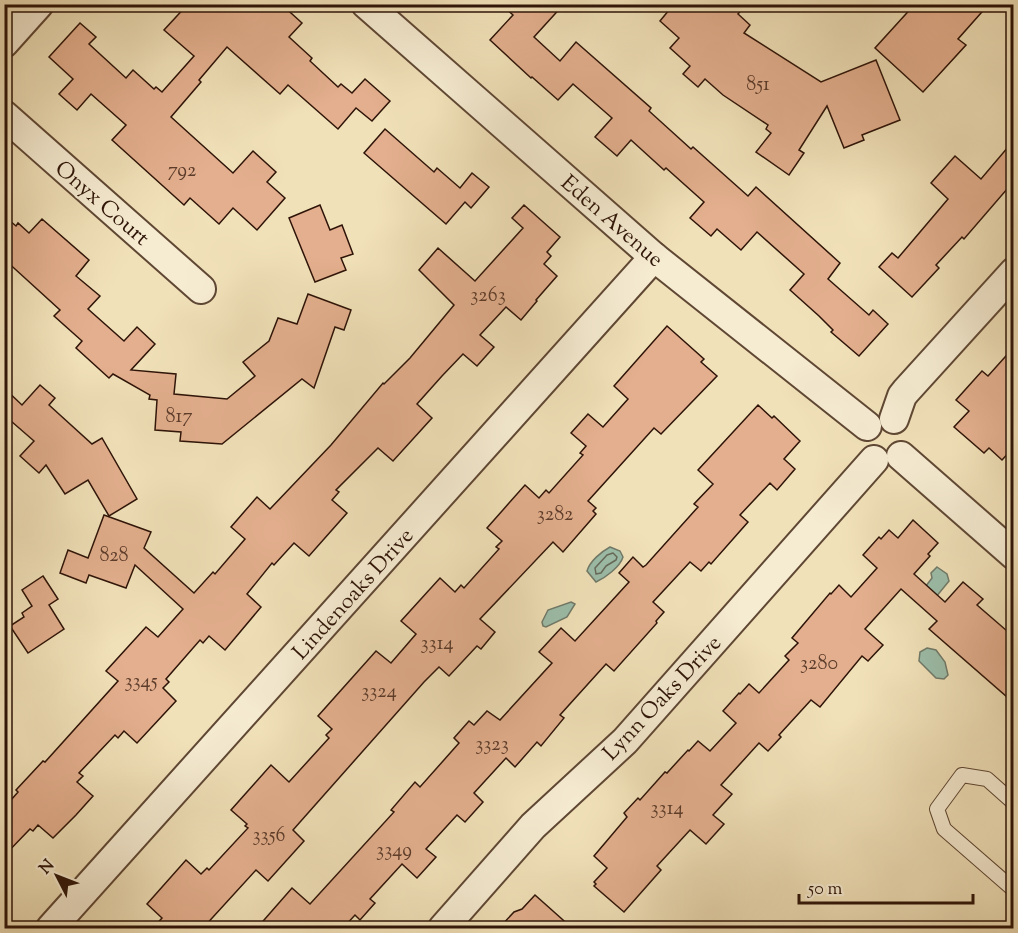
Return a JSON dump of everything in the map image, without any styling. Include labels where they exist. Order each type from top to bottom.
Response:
[{"type":"street","points":[[4,43],[39,4]]},
{"type":"street","name":"Eden Avenue","points":[[366,4],[654,257],[881,423]]},
{"type":"street","name":"Onyx Court","points":[[4,115],[201,289]]},
{"type":"street","name":"Lindenoaks Drive","points":[[51,928],[654,257]]},
{"type":"street","points":[[1014,272],[902,396],[881,423],[864,433],[864,448],[887,458],[1014,555]]},
{"type":"street","points":[[881,423],[905,429],[908,436],[906,450],[887,458]]},
{"type":"street","name":"Lynn Oaks Drive","points":[[443,928],[533,826],[625,741],[887,458]]},
{"type":"lane","points":[[1014,803],[987,779],[962,776],[937,809],[944,829],[1014,890]]},
{"type":"water","points":[[610,547],[620,551],[623,557],[612,572],[596,582],[587,571],[596,557]]},
{"type":"water","points":[[937,567],[947,574],[949,581],[931,603],[922,591],[932,578],[931,573]]},
{"type":"water","points":[[571,602],[575,604],[567,617],[546,627],[543,626],[542,622],[548,610]]},
{"type":"water","points":[[927,648],[936,650],[945,662],[948,675],[944,679],[936,678],[919,661],[920,652]]},
{"type":"building","points":[[188,4],[281,4],[302,23],[289,37],[338,87],[341,84],[352,93],[365,79],[390,101],[372,121],[356,108],[338,129],[288,85],[280,94],[227,47],[171,117],[233,173],[253,151],[276,172],[267,182],[285,198],[257,230],[233,208],[219,224],[190,198],[184,205],[112,140],[126,125],[91,94],[77,110],[59,94],[73,79],[49,57],[80,23],[96,37],[89,44],[126,78],[133,70],[154,89],[156,87],[162,92],[194,56],[164,30]]},
{"type":"building","points":[[501,4],[564,4],[534,37],[560,61],[576,42],[651,108],[649,111],[691,149],[693,147],[748,196],[756,187],[840,263],[828,279],[869,315],[873,310],[888,324],[859,356],[831,332],[833,330],[790,290],[804,274],[757,232],[741,250],[717,229],[711,236],[690,218],[704,202],[666,168],[664,170],[631,140],[617,156],[595,137],[612,118],[573,84],[558,100],[490,40],[513,15]]},
{"type":"building","points":[[674,4],[746,4],[738,14],[750,25],[744,33],[821,82],[876,60],[900,120],[862,135],[864,140],[844,148],[827,106],[799,150],[804,153],[789,175],[756,152],[771,133],[766,129],[768,125],[723,95],[705,79],[698,87],[683,74],[690,66],[670,48],[679,38],[660,21]]},
{"type":"building","points":[[915,4],[989,4],[958,39],[966,45],[923,92],[875,48]]},
{"type":"building","points":[[385,129],[434,172],[437,168],[460,188],[472,173],[489,187],[471,208],[465,202],[446,224],[364,153]]},
{"type":"building","points":[[1014,140],[1014,181],[964,239],[962,237],[936,265],[939,268],[912,297],[879,267],[892,253],[898,258],[948,199],[931,183],[955,156],[981,179]]},
{"type":"building","points":[[320,205],[330,230],[342,225],[353,254],[341,258],[346,270],[315,282],[289,218]]},
{"type":"building","points":[[524,205],[560,237],[547,252],[551,256],[544,264],[557,276],[521,320],[506,307],[480,335],[494,347],[477,366],[463,354],[417,404],[432,418],[393,461],[378,448],[336,490],[339,492],[332,500],[347,513],[309,556],[294,543],[274,565],[272,563],[247,594],[261,607],[225,650],[209,636],[203,643],[200,640],[166,679],[169,682],[163,688],[176,701],[137,743],[124,731],[118,738],[115,735],[79,773],[83,776],[77,782],[93,796],[76,815],[53,838],[38,825],[33,831],[30,829],[4,856],[4,808],[18,792],[16,790],[43,761],[45,762],[118,681],[106,671],[146,627],[158,637],[183,609],[135,565],[126,588],[89,575],[86,583],[60,573],[68,550],[88,558],[104,515],[151,532],[144,548],[194,593],[213,572],[215,574],[245,539],[231,527],[257,497],[270,509],[331,445],[383,383],[410,358],[454,305],[419,270],[438,248],[475,281],[523,228],[512,218]]},
{"type":"building","points":[[4,216],[16,226],[18,223],[29,233],[42,219],[89,260],[76,276],[100,296],[88,309],[124,341],[137,327],[155,344],[131,370],[176,374],[174,394],[227,399],[255,376],[243,362],[269,341],[278,318],[297,324],[308,294],[351,310],[344,330],[335,327],[314,388],[302,379],[222,444],[180,441],[181,432],[155,430],[157,400],[149,399],[150,395],[113,374],[109,378],[76,348],[82,341],[54,316],[60,310],[4,259]]},
{"type":"building","points":[[667,326],[704,359],[701,362],[717,376],[661,434],[654,428],[588,501],[596,508],[593,511],[596,514],[563,552],[553,542],[480,619],[495,632],[481,649],[477,646],[449,676],[439,667],[424,682],[293,830],[304,841],[268,881],[256,870],[203,928],[153,928],[162,918],[147,904],[186,860],[201,874],[207,868],[209,870],[248,828],[245,826],[247,824],[231,810],[271,765],[289,782],[329,738],[326,735],[332,729],[318,716],[376,651],[391,663],[416,634],[401,621],[440,578],[455,592],[461,585],[464,588],[499,549],[496,547],[502,541],[487,528],[525,485],[539,498],[546,490],[549,493],[583,455],[580,453],[586,446],[571,433],[588,414],[603,427],[628,399],[614,386]]},
{"type":"building","points":[[1014,347],[1014,447],[1002,460],[989,448],[984,453],[954,427],[969,411],[956,400],[982,371],[988,376]]},
{"type":"building","points":[[40,385],[55,398],[49,405],[92,444],[102,438],[137,499],[109,516],[88,480],[65,494],[46,465],[39,473],[20,456],[34,441],[4,415],[4,388],[22,405]]},
{"type":"building","points":[[758,405],[772,418],[774,416],[800,441],[784,459],[795,469],[777,490],[770,483],[740,515],[748,522],[711,564],[709,562],[701,571],[690,562],[653,602],[664,612],[656,621],[657,623],[614,671],[606,664],[560,715],[564,718],[541,746],[537,742],[515,767],[506,758],[474,793],[483,802],[465,822],[457,815],[426,849],[436,857],[417,878],[402,864],[370,899],[375,903],[360,920],[355,915],[343,928],[257,928],[292,888],[310,904],[394,812],[391,810],[415,782],[420,787],[459,743],[454,738],[469,721],[474,725],[487,711],[500,720],[552,663],[539,652],[561,628],[575,641],[629,582],[619,573],[633,557],[643,567],[646,565],[698,507],[694,504],[713,484],[698,470]]},
{"type":"building","points":[[913,520],[938,543],[914,574],[945,602],[963,582],[983,599],[977,605],[1014,637],[1014,703],[929,629],[937,621],[901,589],[865,629],[883,645],[868,661],[862,656],[820,707],[811,700],[779,735],[781,737],[768,751],[759,743],[721,785],[732,794],[713,815],[724,824],[706,844],[690,830],[657,866],[661,870],[624,912],[594,886],[596,884],[594,882],[607,868],[594,856],[627,817],[624,813],[638,798],[640,800],[665,772],[667,773],[698,741],[710,751],[736,723],[723,711],[749,684],[759,693],[789,660],[785,656],[798,643],[792,638],[830,593],[839,585],[851,597],[877,568],[863,555],[879,537],[881,539],[889,530],[898,538]]},
{"type":"building","points":[[43,576],[58,599],[49,605],[64,629],[28,653],[10,626],[24,617],[22,613],[32,606],[22,590]]},
{"type":"building","points":[[535,895],[572,928],[499,928]]}]
